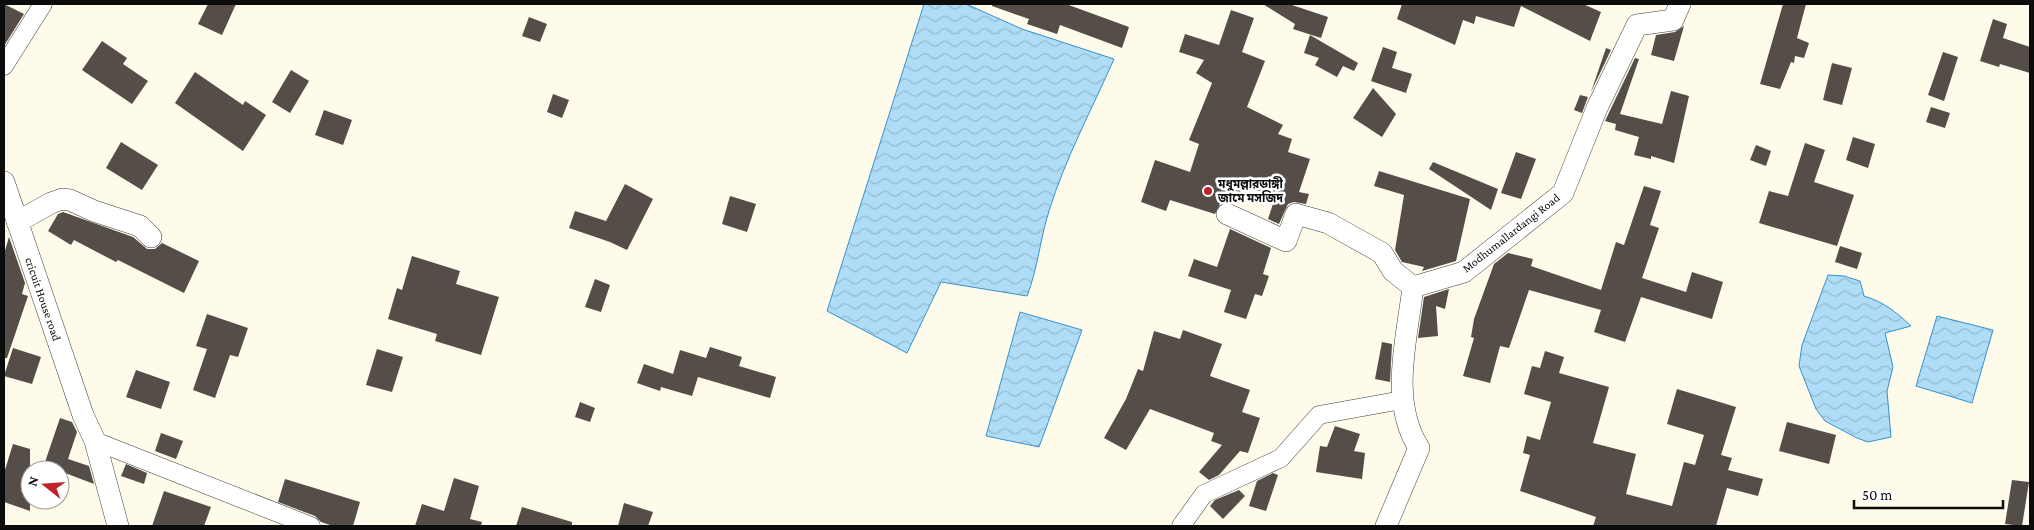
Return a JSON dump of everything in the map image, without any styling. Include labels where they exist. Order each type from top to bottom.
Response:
[{"type":"street","points":[[4,66],[43,4]]},
{"type":"street","name":"Modhumallardangi Road","points":[[1413,287],[1464,272],[1563,192],[1597,108],[1637,25],[1673,20],[1680,4]]},
{"type":"street","name":"cricuit House road","points":[[4,182],[83,415],[95,441],[118,526]]},
{"type":"street","points":[[17,222],[62,199],[70,200],[94,211],[140,226],[151,237]]},
{"type":"street","points":[[1227,214],[1286,241],[1296,214],[1328,223],[1382,253],[1393,271],[1413,287],[1402,381],[1402,400],[1410,434],[1419,448],[1386,526]]},
{"type":"street","points":[[1181,526],[1204,494],[1281,458],[1319,415],[1402,400]]},
{"type":"street","points":[[95,441],[311,526]]},
{"type":"water","points":[[924,4],[966,4],[1022,29],[1114,59],[1055,192],[1027,296],[941,282],[907,353],[827,311]]},
{"type":"water","points":[[1828,275],[1844,276],[1860,281],[1864,296],[1878,301],[1889,308],[1911,326],[1885,333],[1893,367],[1887,391],[1891,437],[1868,442],[1825,421],[1816,409],[1799,366],[1802,345]]},
{"type":"water","points":[[1020,312],[1082,330],[1039,447],[986,436]]},
{"type":"water","points":[[1937,316],[1993,330],[1972,403],[1916,386]]},
{"type":"building","points":[[4,4],[24,14],[4,46]]},
{"type":"building","points":[[208,4],[236,4],[222,35],[198,24]]},
{"type":"building","points":[[992,4],[1066,4],[1129,27],[1122,48],[1060,25],[1057,34],[1027,24],[1029,19],[992,6]]},
{"type":"building","points":[[1263,4],[1289,4],[1328,17],[1321,38],[1293,29],[1295,24]]},
{"type":"building","points":[[1402,4],[1583,4],[1601,12],[1590,41],[1521,6],[1514,27],[1476,16],[1474,24],[1463,20],[1455,45],[1397,19]]},
{"type":"building","points":[[1783,4],[1806,4],[1797,38],[1809,43],[1804,58],[1795,56],[1794,63],[1791,62],[1780,89],[1760,84]]},
{"type":"building","points":[[1231,10],[1254,18],[1242,52],[1265,61],[1247,107],[1283,125],[1278,134],[1292,139],[1288,152],[1310,159],[1299,192],[1309,194],[1306,204],[1294,202],[1288,204],[1279,224],[1268,219],[1276,195],[1242,187],[1236,204],[1226,202],[1220,204],[1215,214],[1170,200],[1166,211],[1141,202],[1155,160],[1190,172],[1199,144],[1189,140],[1212,83],[1196,73],[1204,60],[1179,52],[1185,34],[1219,45]]},
{"type":"building","points":[[529,17],[547,24],[540,42],[522,36]]},
{"type":"building","points":[[1993,19],[2007,24],[2003,38],[2030,47],[2030,73],[2000,64],[1999,67],[1980,61]]},
{"type":"building","points":[[1684,26],[1674,61],[1651,55],[1656,35],[1675,32]]},
{"type":"building","points":[[1310,35],[1358,63],[1354,71],[1343,66],[1337,77],[1315,65],[1319,58],[1304,53]]},
{"type":"building","points":[[102,41],[127,58],[123,64],[148,81],[132,104],[82,70]]},
{"type":"building","points":[[1383,47],[1397,52],[1392,68],[1412,74],[1406,93],[1371,81]]},
{"type":"building","points":[[1606,48],[1611,50],[1591,92]]},
{"type":"building","points":[[1943,52],[1958,57],[1944,101],[1928,95]]},
{"type":"building","points":[[1635,58],[1639,59],[1620,114],[1662,124],[1671,91],[1689,96],[1674,163],[1651,156],[1651,159],[1634,155],[1639,137],[1615,130],[1616,124],[1605,121]]},
{"type":"building","points":[[1832,63],[1852,68],[1842,105],[1823,100]]},
{"type":"building","points":[[291,70],[309,81],[290,113],[272,102]]},
{"type":"building","points":[[195,72],[243,105],[245,101],[266,115],[243,151],[175,103]]},
{"type":"building","points":[[1373,88],[1396,114],[1382,137],[1353,118]]},
{"type":"building","points":[[553,94],[569,100],[562,118],[547,112]]},
{"type":"building","points":[[1580,95],[1588,97],[1582,113],[1574,110]]},
{"type":"building","points":[[1931,107],[1950,113],[1945,128],[1926,122]]},
{"type":"building","points":[[324,110],[352,120],[343,145],[315,135]]},
{"type":"building","points":[[1853,137],[1875,144],[1868,168],[1846,160]]},
{"type":"building","points":[[121,142],[158,165],[142,190],[106,168]]},
{"type":"building","points":[[1805,143],[1825,150],[1814,182],[1854,195],[1837,246],[1759,223],[1769,191],[1788,196]]},
{"type":"building","points":[[1756,145],[1771,151],[1766,166],[1750,160]]},
{"type":"building","points":[[1516,152],[1536,159],[1521,199],[1501,193]]},
{"type":"building","points":[[1433,162],[1498,189],[1491,210],[1429,169]]},
{"type":"building","points":[[1379,171],[1470,199],[1456,261],[1422,271],[1424,267],[1402,262],[1395,250],[1404,195],[1374,186]]},
{"type":"building","points":[[625,184],[653,199],[627,250],[569,228],[575,211],[606,221]]},
{"type":"building","points":[[1644,186],[1661,191],[1650,225],[1659,228],[1642,278],[1686,292],[1692,272],[1723,282],[1712,319],[1641,297],[1625,342],[1594,332],[1601,310],[1529,290],[1509,348],[1500,346],[1490,383],[1463,376],[1474,338],[1471,337],[1474,319],[1494,264],[1508,253],[1533,259],[1531,266],[1601,290],[1616,242],[1624,245]]},
{"type":"building","points":[[730,196],[756,204],[747,232],[722,224]]},
{"type":"building","points":[[63,212],[133,237],[147,249],[155,249],[162,243],[199,261],[184,293],[118,260],[116,262],[74,240],[71,245],[48,231],[58,214]]},
{"type":"building","points":[[1230,229],[1271,248],[1263,274],[1269,276],[1262,296],[1255,294],[1246,319],[1224,312],[1231,290],[1188,276],[1194,259],[1217,267]]},
{"type":"building","points":[[9,237],[25,283],[22,294],[28,296],[7,358],[4,358],[4,254]]},
{"type":"building","points":[[1840,246],[1862,253],[1857,269],[1835,262]]},
{"type":"building","points":[[412,256],[460,271],[456,284],[499,297],[481,355],[435,341],[437,334],[388,319],[397,288],[402,290]]},
{"type":"building","points":[[595,279],[610,285],[601,312],[585,307]]},
{"type":"building","points":[[1449,289],[1445,309],[1436,306],[1438,336],[1418,338],[1424,297]]},
{"type":"building","points":[[207,314],[248,328],[238,357],[230,355],[215,398],[193,390],[207,349],[196,346]]},
{"type":"building","points":[[1183,330],[1222,344],[1210,376],[1250,390],[1242,412],[1260,418],[1248,453],[1240,451],[1219,475],[1209,480],[1199,472],[1222,445],[1211,441],[1214,433],[1150,409],[1126,450],[1104,438],[1126,399],[1138,369],[1143,371],[1154,331],[1180,339]]},
{"type":"building","points":[[1382,342],[1392,344],[1390,382],[1375,379]]},
{"type":"building","points":[[710,347],[742,357],[739,366],[776,377],[770,398],[698,377],[692,396],[661,387],[660,391],[637,383],[644,364],[673,374],[680,350],[706,358]]},
{"type":"building","points":[[13,348],[41,357],[32,384],[4,376]]},
{"type":"building","points":[[377,349],[403,357],[392,392],[366,385]]},
{"type":"building","points":[[1545,351],[1564,357],[1559,373],[1609,387],[1593,443],[1636,454],[1626,494],[1672,506],[1684,462],[1695,465],[1704,435],[1667,424],[1677,389],[1736,407],[1721,455],[1732,458],[1728,470],[1763,479],[1758,496],[1727,488],[1716,526],[1593,526],[1596,517],[1520,491],[1530,455],[1523,453],[1527,436],[1540,440],[1551,402],[1524,394],[1532,366],[1540,368]]},
{"type":"building","points":[[136,370],[170,382],[161,409],[126,397]]},
{"type":"building","points":[[580,402],[595,408],[590,422],[575,417]]},
{"type":"building","points":[[60,418],[72,422],[77,432],[68,459],[89,466],[94,484],[70,475],[70,460],[46,460]]},
{"type":"building","points":[[1787,422],[1836,435],[1829,464],[1779,451]]},
{"type":"building","points":[[1335,426],[1360,434],[1354,451],[1365,453],[1362,479],[1316,472],[1320,446],[1327,447]]},
{"type":"building","points":[[161,433],[183,441],[176,459],[155,451]]},
{"type":"building","points":[[13,444],[30,449],[30,460],[20,460],[20,508],[4,502],[4,473]]},
{"type":"building","points":[[126,464],[147,473],[144,484],[121,476]]},
{"type":"building","points":[[1273,473],[1278,475],[1266,511],[1249,506],[1257,481]]},
{"type":"building","points":[[454,478],[479,486],[470,519],[482,522],[481,526],[415,526],[422,504],[444,511]]},
{"type":"building","points":[[285,479],[360,502],[353,526],[333,526],[321,522],[315,516],[278,502]]},
{"type":"building","points":[[2012,480],[2029,482],[2022,526],[2005,524]]},
{"type":"building","points":[[1239,490],[1245,496],[1223,519],[1210,506],[1215,500]]},
{"type":"building","points":[[164,491],[211,507],[204,526],[152,526]]},
{"type":"building","points":[[624,503],[653,512],[648,526],[618,526]]},
{"type":"building","points":[[522,507],[572,522],[572,526],[516,526]]},
{"type":"place","name":"মধুমল্লারডাঙ্গী জামে মসজিদ","points":[[1208,191]]}]
